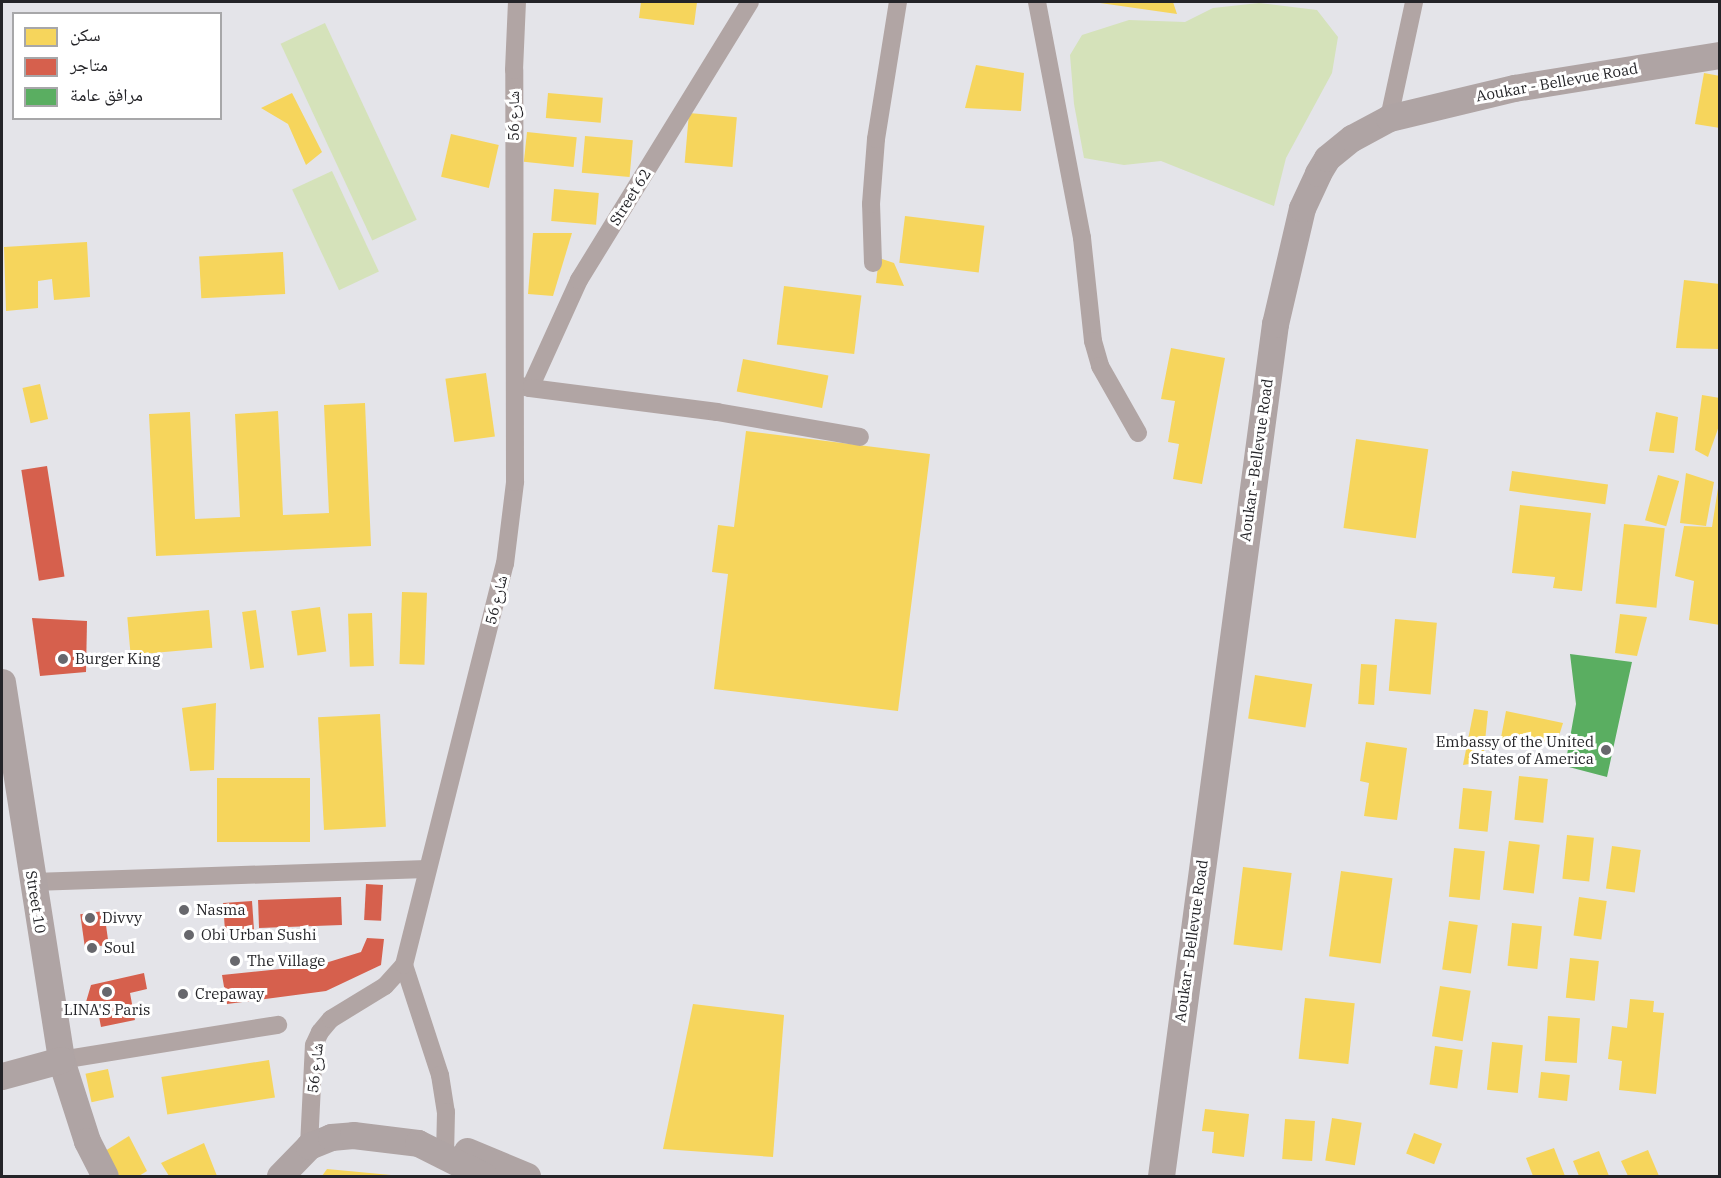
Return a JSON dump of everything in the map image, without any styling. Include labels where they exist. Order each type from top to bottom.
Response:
[{"type":"street","name":"شارع 56","points":[[309,1146],[314,1045],[320,1032],[331,1020],[385,986],[404,965],[505,564],[514,503],[523,387],[514,70],[517,2]]},
{"type":"street","name":"Street 62","points":[[523,387],[579,280],[750,2]]},
{"type":"street","points":[[873,263],[871,204],[876,139],[898,2]]},
{"type":"street","points":[[1036,2],[1081,227],[1093,341],[1100,366],[1138,433]]},
{"type":"street","points":[[1389,118],[1414,2]]},
{"type":"street","name":"Aoukar - Bellevue Road","points":[[1161,1176],[1272,345],[1302,208],[1318,173],[1328,158],[1352,138],[1389,118],[1514,88],[1719,55]]},
{"type":"street","points":[[523,387],[717,412],[860,437]]},
{"type":"street","name":"Street 10","points":[[2,682],[61,1060],[87,1141],[105,1176]]},
{"type":"street","points":[[33,882],[427,869]]},
{"type":"street","points":[[404,965],[440,1075],[446,1149],[484,1176]]},
{"type":"street","points":[[2,1076],[61,1060],[278,1025]]},
{"type":"street","points":[[280,1176],[309,1146],[353,1135],[446,1149],[527,1176]]},
{"type":"green space","points":[[1259,3],[1317,10],[1338,37],[1332,73],[1286,158],[1274,206],[1161,161],[1124,165],[1084,158],[1074,104],[1070,55],[1082,35],[1129,20],[1185,22],[1213,8]]},
{"type":"green space","points":[[325,23],[417,220],[372,240],[281,44]]},
{"type":"green space","points":[[332,171],[379,272],[339,290],[292,190]]},
{"type":"building: سكن","points":[[641,2],[697,2],[694,25],[639,18]]},
{"type":"building: سكن","points":[[1173,2],[1177,14],[1100,3]]},
{"type":"building: سكن","points":[[976,65],[1024,73],[1021,111],[965,108]]},
{"type":"building: سكن","points":[[1704,73],[1720,76],[1720,128],[1695,124]]},
{"type":"building: سكن","points":[[292,93],[322,152],[306,165],[288,124],[261,108]]},
{"type":"building: سكن","points":[[548,93],[603,98],[601,123],[546,118]]},
{"type":"building: سكن","points":[[689,113],[737,117],[732,167],[685,163]]},
{"type":"building: سكن","points":[[527,132],[577,137],[574,167],[524,162]]},
{"type":"building: سكن","points":[[451,134],[499,145],[489,188],[441,177]]},
{"type":"building: سكن","points":[[585,136],[633,140],[630,177],[582,173]]},
{"type":"building: سكن","points":[[554,189],[599,193],[596,225],[551,221]]},
{"type":"building: سكن","points":[[905,216],[984,226],[979,272],[899,263]]},
{"type":"building: سكن","points":[[533,233],[572,233],[553,296],[528,294]]},
{"type":"building: سكن","points":[[87,242],[90,297],[54,300],[52,279],[38,281],[38,308],[6,311],[4,247]]},
{"type":"building: سكن","points":[[283,252],[285,294],[201,298],[199,256]]},
{"type":"building: سكن","points":[[879,258],[894,263],[904,286],[876,283]]},
{"type":"building: سكن","points":[[1684,280],[1720,284],[1720,349],[1676,348]]},
{"type":"building: سكن","points":[[784,286],[861,296],[854,354],[777,345]]},
{"type":"building: سكن","points":[[1171,348],[1225,358],[1202,484],[1173,479],[1179,444],[1168,442],[1175,401],[1161,399]]},
{"type":"building: سكن","points":[[743,359],[828,376],[822,408],[737,391]]},
{"type":"building: سكن","points":[[486,373],[495,436],[454,442],[445,379]]},
{"type":"building: سكن","points":[[40,384],[48,419],[31,423],[22,388]]},
{"type":"building: سكن","points":[[1702,395],[1720,398],[1720,423],[1708,457],[1695,450]]},
{"type":"building: سكن","points":[[365,403],[371,546],[156,556],[149,414],[190,412],[195,519],[240,517],[235,414],[278,411],[283,515],[329,513],[324,405]]},
{"type":"building: سكن","points":[[1656,412],[1678,417],[1674,453],[1649,451]]},
{"type":"building: سكن","points":[[746,431],[930,454],[898,711],[714,689],[728,574],[712,572],[718,525],[734,527]]},
{"type":"building: سكن","points":[[1356,439],[1428,449],[1416,538],[1343,528]]},
{"type":"building: سكن","points":[[1512,471],[1608,484],[1605,504],[1509,491]]},
{"type":"building: سكن","points":[[1686,473],[1714,482],[1706,526],[1680,523]]},
{"type":"building: سكن","points":[[1658,475],[1679,481],[1666,526],[1645,520]]},
{"type":"building: سكن","points":[[1718,488],[1720,488],[1720,625],[1689,620],[1694,581],[1675,576],[1684,526],[1712,527]]},
{"type":"building: سكن","points":[[1520,505],[1591,513],[1582,591],[1553,588],[1555,577],[1512,573]]},
{"type":"building: سكن","points":[[1624,524],[1665,528],[1656,608],[1616,604]]},
{"type":"building: سكن","points":[[402,592],[427,593],[424,665],[399,664]]},
{"type":"building: سكن","points":[[320,607],[326,652],[298,656],[291,611]]},
{"type":"building: سكن","points":[[209,610],[212,648],[131,655],[127,617]]},
{"type":"building: سكن","points":[[256,610],[264,667],[250,669],[242,612]]},
{"type":"building: سكن","points":[[372,613],[374,666],[350,667],[348,614]]},
{"type":"building: سكن","points":[[1620,614],[1647,617],[1637,656],[1615,653]]},
{"type":"building: سكن","points":[[1395,619],[1437,623],[1431,694],[1389,691]]},
{"type":"building: سكن","points":[[1361,664],[1377,665],[1374,705],[1358,704]]},
{"type":"building: سكن","points":[[1255,675],[1312,684],[1305,728],[1248,718]]},
{"type":"building: سكن","points":[[216,703],[214,770],[190,771],[182,708]]},
{"type":"building: سكن","points":[[1474,709],[1488,711],[1483,762],[1463,765]]},
{"type":"building: سكن","points":[[1506,711],[1563,723],[1557,742],[1500,743]]},
{"type":"building: سكن","points":[[380,714],[386,827],[324,830],[318,717]]},
{"type":"building: سكن","points":[[1366,742],[1407,748],[1397,820],[1364,816],[1369,783],[1360,781]]},
{"type":"building: سكن","points":[[1519,776],[1548,779],[1543,823],[1514,820]]},
{"type":"building: سكن","points":[[217,778],[310,778],[310,842],[217,842]]},
{"type":"building: سكن","points":[[1463,788],[1492,791],[1488,832],[1459,829]]},
{"type":"building: سكن","points":[[1567,835],[1594,838],[1589,882],[1562,879]]},
{"type":"building: سكن","points":[[1509,841],[1540,845],[1534,893],[1503,890]]},
{"type":"building: سكن","points":[[1612,846],[1641,850],[1635,893],[1606,889]]},
{"type":"building: سكن","points":[[1454,848],[1485,851],[1480,900],[1449,897]]},
{"type":"building: سكن","points":[[1243,867],[1292,873],[1282,950],[1233,944]]},
{"type":"building: سكن","points":[[1341,871],[1392,878],[1381,963],[1329,956]]},
{"type":"building: سكن","points":[[1579,897],[1607,901],[1601,940],[1574,936]]},
{"type":"building: سكن","points":[[1449,921],[1478,925],[1471,974],[1442,970]]},
{"type":"building: سكن","points":[[1512,923],[1542,926],[1537,969],[1508,966]]},
{"type":"building: سكن","points":[[1570,958],[1599,961],[1595,1001],[1566,998]]},
{"type":"building: سكن","points":[[1440,986],[1471,991],[1463,1041],[1432,1036]]},
{"type":"building: سكن","points":[[1305,998],[1355,1003],[1348,1064],[1299,1059]]},
{"type":"building: سكن","points":[[1630,999],[1654,1001],[1653,1012],[1664,1013],[1656,1094],[1619,1090],[1622,1061],[1608,1059],[1612,1026],[1627,1028]]},
{"type":"building: سكن","points":[[693,1004],[784,1015],[773,1157],[663,1149]]},
{"type":"building: سكن","points":[[1548,1016],[1580,1018],[1577,1063],[1545,1061]]},
{"type":"building: سكن","points":[[1492,1042],[1523,1045],[1518,1093],[1487,1090]]},
{"type":"building: سكن","points":[[1435,1046],[1463,1050],[1457,1089],[1430,1085]]},
{"type":"building: سكن","points":[[269,1060],[275,1098],[167,1115],[161,1077]]},
{"type":"building: سكن","points":[[108,1069],[114,1097],[92,1102],[86,1074]]},
{"type":"building: سكن","points":[[1541,1072],[1570,1075],[1567,1101],[1538,1098]]},
{"type":"building: سكن","points":[[1205,1109],[1249,1114],[1244,1157],[1212,1153],[1214,1132],[1202,1131]]},
{"type":"building: سكن","points":[[1332,1118],[1362,1123],[1355,1165],[1325,1160]]},
{"type":"building: سكن","points":[[1285,1119],[1315,1121],[1312,1161],[1282,1159]]},
{"type":"building: سكن","points":[[1414,1133],[1442,1144],[1434,1164],[1406,1154]]},
{"type":"building: سكن","points":[[129,1136],[147,1171],[139,1176],[117,1176],[105,1151]]},
{"type":"building: سكن","points":[[204,1143],[217,1176],[169,1176],[161,1163]]},
{"type":"building: سكن","points":[[1554,1148],[1565,1176],[1533,1176],[1526,1158]]},
{"type":"building: سكن","points":[[1648,1150],[1659,1176],[1628,1176],[1621,1161]]},
{"type":"building: سكن","points":[[1599,1151],[1609,1176],[1579,1176],[1573,1161]]},
{"type":"building: سكن","points":[[327,1169],[391,1175],[391,1176],[322,1176]]},
{"type":"building: متاجر","points":[[47,466],[65,577],[39,581],[21,470]]},
{"type":"building: متاجر","points":[[32,618],[87,621],[86,672],[40,676]]},
{"type":"building: متاجر","points":[[366,884],[383,885],[381,921],[364,920]]},
{"type":"building: متاجر","points":[[341,897],[342,925],[259,928],[258,900]]},
{"type":"building: متاجر","points":[[252,901],[254,931],[225,933],[223,903]]},
{"type":"building: متاجر","points":[[104,911],[109,945],[85,948],[80,914]]},
{"type":"building: متاجر","points":[[367,938],[384,939],[381,965],[326,991],[227,1004],[222,975],[319,965],[361,952]]},
{"type":"building: متاجر","points":[[144,973],[147,989],[130,993],[135,1020],[101,1027],[96,1001],[86,1002],[91,985]]},
{"type":"building: مرافق عامة","points":[[1570,654],[1632,662],[1607,777],[1565,766],[1576,704]]},
{"type":"place","name":"Burger King","points":[[63,659]]},
{"type":"place","name":"Embassy of the United States of America","points":[[1606,750]]},
{"type":"place","name":"Nasma","points":[[184,910]]},
{"type":"place","name":"Divvy","points":[[90,918]]},
{"type":"place","name":"Obi Urban Sushi","points":[[189,935]]},
{"type":"place","name":"Soul","points":[[92,948]]},
{"type":"place","name":"The Village","points":[[235,961]]},
{"type":"place","name":"LINA'S Paris","points":[[107,992]]},
{"type":"place","name":"Crepaway","points":[[183,994]]}]
